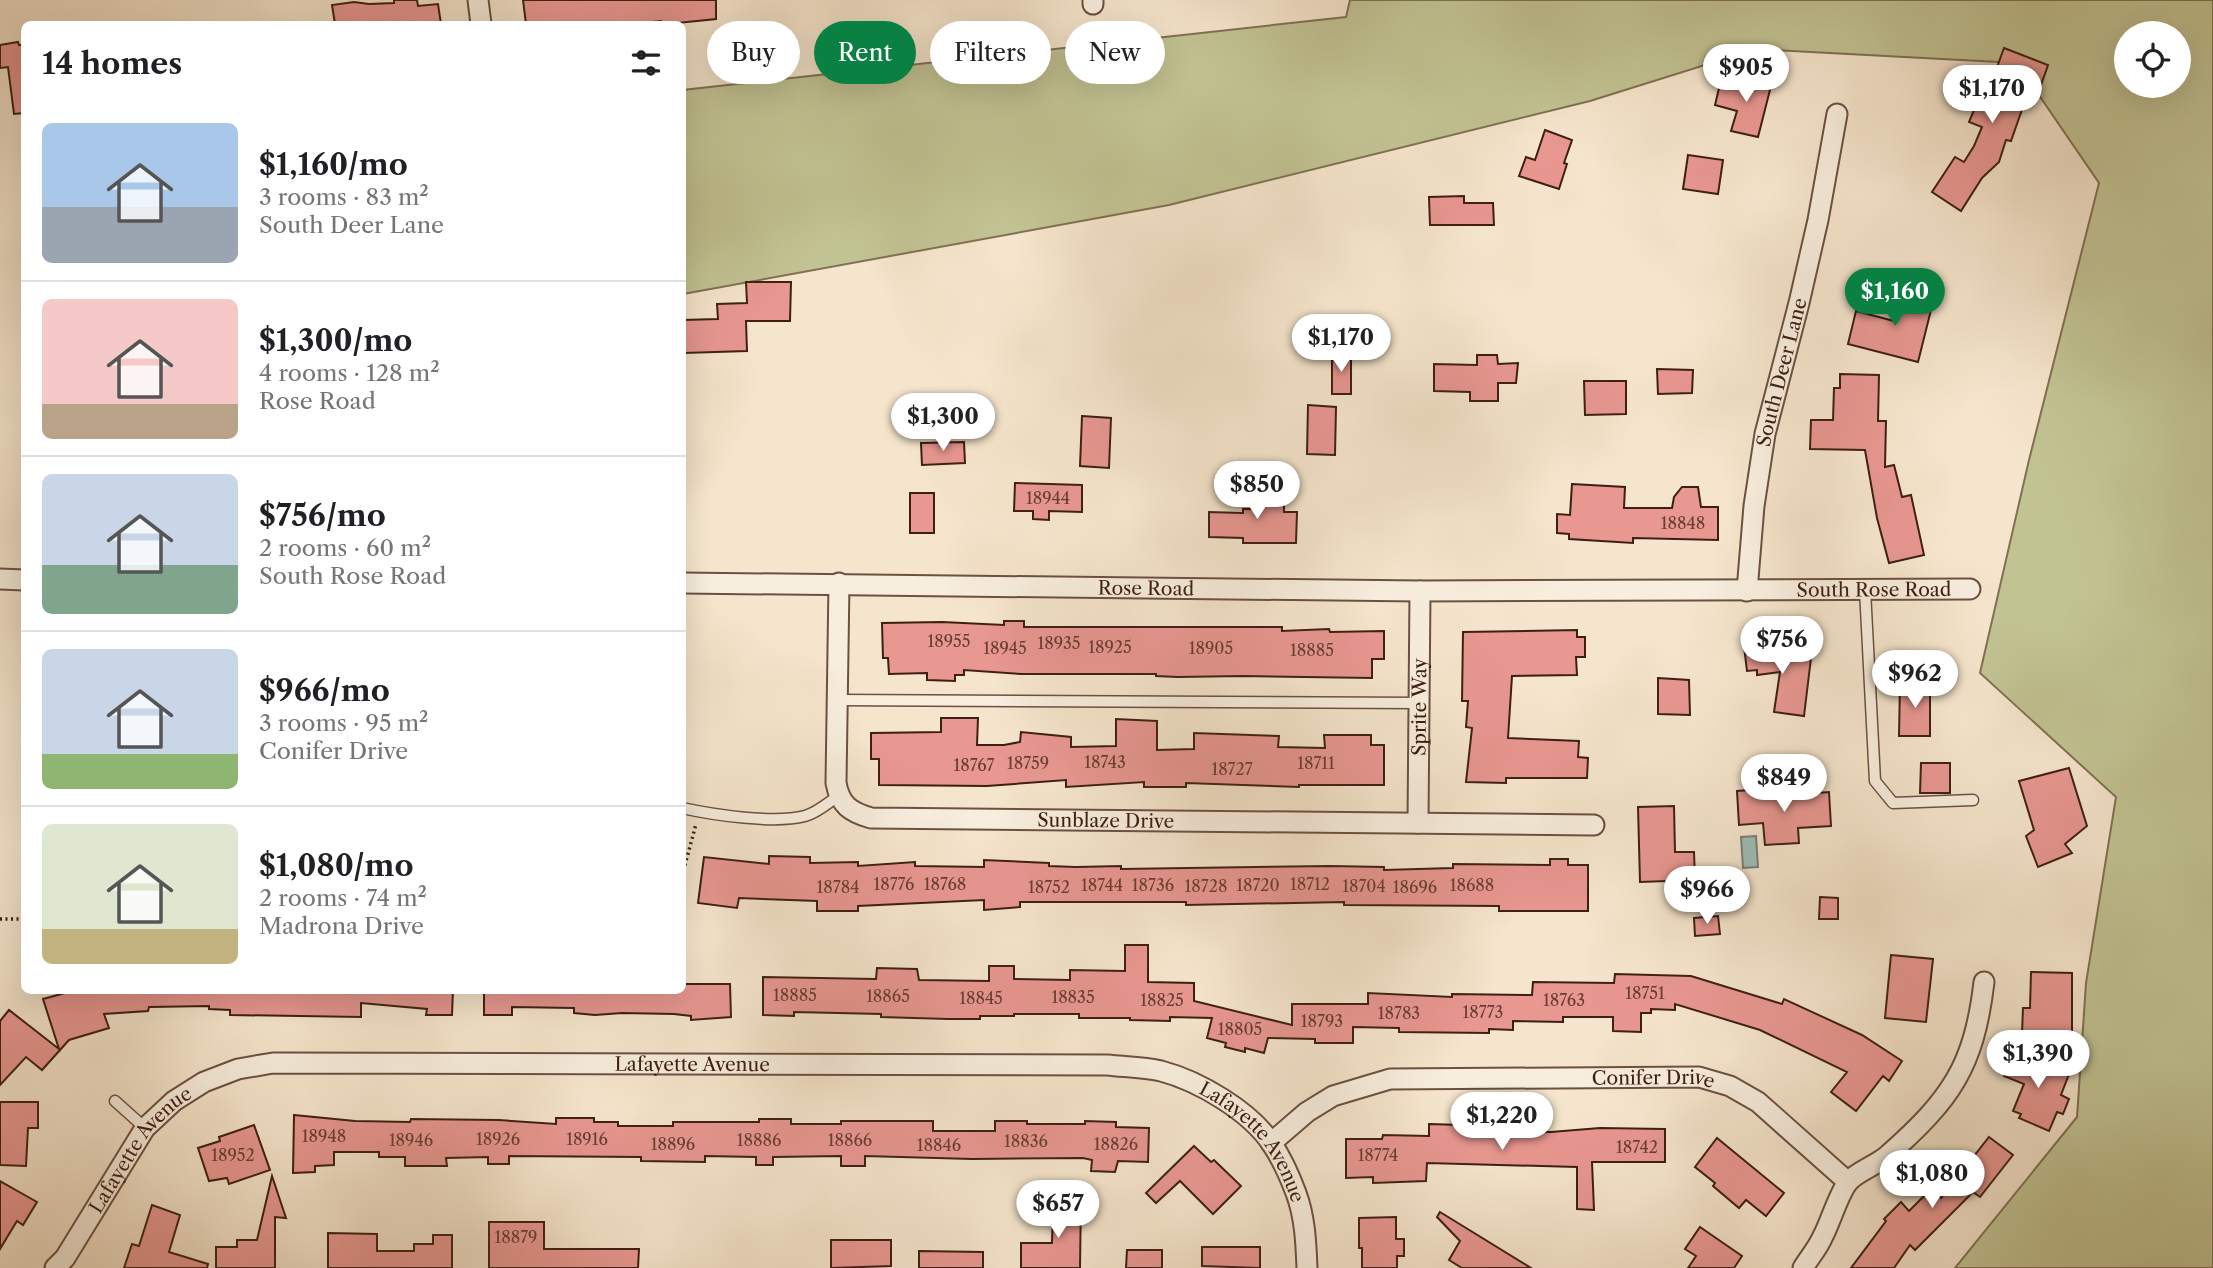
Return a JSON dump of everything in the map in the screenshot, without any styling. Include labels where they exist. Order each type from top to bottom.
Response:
[{"type":"street","points":[[478,0],[481,21]]},
{"type":"street","name":"South Deer Lane","points":[[1747,591],[1754,506],[1765,434],[1807,267],[1837,114]]},
{"type":"street","points":[[0,579],[21,580]]},
{"type":"street","name":"Rose Road","points":[[686,583],[1608,591]]},
{"type":"street","points":[[838,796],[835,752],[839,583]]},
{"type":"street","name":"South Rose Road","points":[[1608,591],[1970,589]]},
{"type":"street","name":"Sprite Way","points":[[1418,823],[1420,591]]},
{"type":"street","name":"Sunblaze Drive","points":[[838,796],[845,807],[856,814],[871,818],[1594,825]]},
{"type":"street","points":[[1802,1268],[1821,1240],[1848,1182],[1882,1161],[1906,1140],[1935,1109],[1957,1079],[1972,1048],[1984,982]]},
{"type":"street","name":"Lafayette Avenue","points":[[65,1265],[145,1129],[174,1101],[204,1082],[238,1069],[273,1063],[1107,1065],[1160,1071],[1191,1081],[1213,1092],[1244,1116],[1272,1143],[1296,1194],[1303,1218],[1307,1268]]},
{"type":"street","name":"Conifer Drive","points":[[1272,1143],[1307,1112],[1333,1096],[1390,1079],[1699,1077],[1730,1086],[1758,1102],[1848,1182]]},
{"type":"lane","points":[[1866,590],[1875,781],[1893,803],[1973,800]]},
{"type":"lane","points":[[836,700],[1419,703]]},
{"type":"lane","points":[[686,809],[775,818],[804,817],[838,796]]},
{"type":"lane","points":[[115,1101],[145,1129]]},
{"type":"path","points":[[686,863],[695,833],[697,811]]},
{"type":"path","points":[[0,919],[21,919]]},
{"type":"green space","points":[[1350,0],[2213,0],[2213,1268],[1955,1268],[2077,1117],[2086,983],[2116,797],[1980,673],[2029,460],[2099,183],[2017,63],[1756,49],[1590,101],[1169,205],[686,293],[686,90],[737,84],[800,84],[800,77],[814,76],[814,84],[916,84],[916,64],[930,63],[930,84],[1051,84],[1051,49],[1065,48],[1065,84],[1165,84],[1165,37],[1346,17]]},
{"type":"water","points":[[1756,836],[1758,867],[1743,868],[1741,837]]},
{"type":"building","points":[[394,0],[417,0],[418,6],[438,4],[441,21],[335,21],[332,5],[354,2],[394,3]]},
{"type":"building","points":[[523,0],[716,0],[716,19],[686,22],[526,21]]},
{"type":"building","points":[[18,42],[21,45],[21,113],[14,114],[8,67],[0,68],[0,45]]},
{"type":"building","points":[[2004,48],[2048,65],[2041,85],[2036,83],[2029,102],[2025,101],[2011,141],[2006,140],[1999,162],[1982,178],[1961,211],[1932,192],[1955,157],[1964,162],[1974,146],[1982,127],[1969,122],[1979,98],[1985,100]]},
{"type":"building","points":[[1746,75],[1772,82],[1758,137],[1731,131],[1737,111],[1715,105],[1720,84],[1742,90]]},
{"type":"building","points":[[1545,130],[1572,140],[1559,189],[1519,176],[1526,157],[1535,160]]},
{"type":"building","points":[[1688,155],[1723,160],[1718,194],[1683,189]]},
{"type":"building","points":[[1464,196],[1464,203],[1493,203],[1494,225],[1430,225],[1429,197]]},
{"type":"building","points":[[746,282],[791,282],[790,321],[746,321],[747,351],[686,353],[686,320],[718,319],[717,304],[747,303]]},
{"type":"building","points":[[1902,290],[1934,298],[1918,362],[1848,344],[1856,311],[1894,321]]},
{"type":"building","points":[[1332,353],[1351,353],[1351,394],[1332,394]]},
{"type":"building","points":[[1477,355],[1497,355],[1498,364],[1518,363],[1516,383],[1498,383],[1498,401],[1470,401],[1470,392],[1434,391],[1434,364],[1477,365]]},
{"type":"building","points":[[1657,369],[1693,370],[1692,393],[1658,394]]},
{"type":"building","points":[[1840,374],[1879,375],[1878,421],[1886,421],[1885,467],[1894,465],[1902,497],[1911,495],[1924,555],[1889,563],[1877,518],[1865,450],[1810,449],[1811,420],[1833,420],[1834,388],[1840,388]]},
{"type":"building","points":[[1584,381],[1626,381],[1626,414],[1585,415]]},
{"type":"building","points":[[1308,405],[1336,407],[1335,455],[1307,454]]},
{"type":"building","points":[[1082,416],[1111,418],[1109,468],[1080,466]]},
{"type":"building","points":[[964,442],[965,463],[922,465],[921,443]]},
{"type":"building","points":[[1015,483],[1082,485],[1082,512],[1049,511],[1049,520],[1033,519],[1033,511],[1014,511]]},
{"type":"building","points":[[1572,484],[1625,487],[1624,508],[1672,508],[1674,497],[1682,487],[1698,487],[1701,507],[1718,507],[1718,540],[1633,538],[1633,543],[1569,539],[1569,534],[1557,533],[1557,514],[1570,515]]},
{"type":"building","points":[[1251,492],[1284,492],[1284,512],[1297,512],[1296,543],[1243,543],[1243,538],[1209,537],[1209,512],[1243,513],[1243,509],[1251,509]]},
{"type":"building","points":[[910,493],[934,493],[934,533],[910,533]]},
{"type":"building","points":[[1004,621],[1024,621],[1024,627],[1282,627],[1282,631],[1384,631],[1384,659],[1372,659],[1372,678],[1021,674],[964,670],[964,675],[955,675],[955,681],[927,680],[927,673],[889,674],[888,658],[883,658],[882,623],[1004,625]]},
{"type":"building","points":[[1577,630],[1577,637],[1585,637],[1585,657],[1576,657],[1577,675],[1512,676],[1508,738],[1579,741],[1578,757],[1588,758],[1587,778],[1506,778],[1506,783],[1466,782],[1472,728],[1466,727],[1468,701],[1462,701],[1463,632]]},
{"type":"building","points":[[1776,643],[1777,654],[1811,658],[1804,716],[1774,712],[1780,672],[1757,675],[1757,670],[1747,671],[1744,646]]},
{"type":"building","points":[[1658,678],[1689,680],[1690,715],[1658,714]]},
{"type":"building","points":[[1900,683],[1930,683],[1930,736],[1899,736]]},
{"type":"building","points":[[941,718],[978,718],[977,745],[1020,742],[1021,732],[1071,737],[1071,747],[1116,746],[1116,719],[1157,721],[1157,750],[1194,749],[1194,733],[1279,736],[1278,747],[1325,748],[1324,735],[1371,735],[1371,745],[1384,745],[1384,785],[1299,787],[1186,783],[1186,787],[1144,787],[1144,782],[1066,787],[1066,780],[987,786],[879,785],[879,759],[871,759],[871,733],[941,732]]},
{"type":"building","points":[[1921,763],[1950,763],[1950,793],[1920,793]]},
{"type":"building","points":[[2069,768],[2087,826],[2065,844],[2072,853],[2038,867],[2026,836],[2034,830],[2019,781]]},
{"type":"building","points":[[1764,789],[1764,797],[1829,792],[1831,826],[1798,828],[1799,843],[1765,845],[1763,823],[1739,825],[1737,791]]},
{"type":"building","points":[[1674,806],[1675,852],[1694,852],[1695,880],[1640,882],[1638,807]]},
{"type":"building","points":[[769,856],[810,857],[810,863],[858,862],[858,866],[915,862],[915,866],[984,867],[984,860],[1049,863],[1049,866],[1121,866],[1121,869],[1330,866],[1384,867],[1384,870],[1453,868],[1453,864],[1550,865],[1550,859],[1568,859],[1568,865],[1588,865],[1588,911],[1499,911],[1499,906],[1344,905],[1344,902],[1186,905],[1186,902],[1020,902],[1020,907],[984,910],[984,900],[858,906],[858,911],[817,911],[817,901],[739,898],[737,908],[698,903],[704,857],[769,864]]},
{"type":"building","points":[[1820,897],[1838,898],[1838,919],[1819,919]]},
{"type":"building","points":[[1718,916],[1720,934],[1695,936],[1694,918]]},
{"type":"building","points":[[1125,945],[1148,945],[1148,982],[1194,983],[1194,1001],[1292,1025],[1292,1004],[1368,1004],[1368,993],[1452,997],[1452,994],[1532,995],[1533,982],[1614,983],[1615,974],[1691,976],[1782,1004],[1784,999],[1862,1035],[1902,1061],[1889,1081],[1883,1076],[1856,1111],[1831,1092],[1847,1072],[1760,1030],[1675,1004],[1675,1010],[1651,1009],[1651,1013],[1641,1013],[1641,1032],[1613,1031],[1613,1017],[1563,1017],[1563,1022],[1513,1021],[1513,1030],[1489,1029],[1489,1033],[1399,1032],[1399,1028],[1353,1027],[1353,1043],[1315,1043],[1315,1039],[1268,1038],[1264,1053],[1225,1047],[1226,1043],[1207,1038],[1212,1018],[1170,1017],[1170,1021],[1079,1018],[1079,1014],[1014,1014],[980,1016],[980,1019],[794,1012],[794,1016],[763,1015],[763,977],[876,979],[877,968],[917,969],[919,980],[989,981],[989,966],[1014,966],[1014,979],[1070,980],[1070,970],[1125,971]]},
{"type":"building","points":[[1891,955],[1933,959],[1926,1022],[1885,1018]]},
{"type":"building","points":[[2031,972],[2072,973],[2072,1034],[2022,1033],[2023,1008],[2030,1008]]},
{"type":"building","points":[[686,984],[730,984],[731,1017],[691,1020],[691,1016],[674,1014],[595,1015],[574,1013],[574,1008],[512,1007],[512,1015],[484,1015],[484,994],[686,994]]},
{"type":"building","points":[[61,994],[453,994],[452,1015],[426,1015],[427,1009],[361,1003],[361,1017],[230,1015],[230,1010],[209,1009],[209,1006],[149,1007],[148,1011],[104,1014],[109,1028],[69,1040],[42,1070],[26,1057],[0,1085],[0,1021],[9,1010],[59,1049],[43,999]]},
{"type":"building","points":[[2014,1051],[2069,1074],[2061,1095],[2069,1099],[2063,1114],[2057,1112],[2049,1131],[2019,1118],[2021,1114],[2013,1111],[2024,1084],[2004,1076]]},
{"type":"building","points":[[0,1102],[38,1102],[38,1128],[28,1128],[26,1166],[0,1165]]},
{"type":"building","points":[[294,1115],[355,1121],[499,1120],[556,1124],[556,1118],[594,1118],[594,1122],[618,1122],[618,1126],[673,1126],[673,1122],[759,1122],[759,1119],[791,1119],[791,1124],[933,1121],[933,1131],[995,1131],[995,1121],[1027,1121],[1027,1124],[1116,1122],[1116,1127],[1149,1128],[1148,1162],[1118,1161],[1115,1172],[1091,1171],[1092,1160],[1083,1158],[865,1156],[865,1166],[841,1166],[841,1156],[773,1157],[773,1165],[756,1165],[756,1157],[705,1156],[705,1162],[641,1161],[641,1157],[509,1156],[509,1164],[488,1164],[488,1157],[446,1158],[447,1166],[405,1166],[405,1157],[379,1157],[379,1152],[334,1152],[334,1165],[315,1166],[315,1172],[293,1173]]},
{"type":"building","points":[[1429,1124],[1461,1125],[1461,1128],[1493,1131],[1665,1129],[1665,1162],[1592,1162],[1594,1210],[1577,1209],[1577,1167],[1427,1163],[1426,1181],[1373,1183],[1373,1177],[1346,1178],[1346,1139],[1382,1139],[1383,1135],[1429,1136]]},
{"type":"building","points":[[254,1125],[270,1170],[229,1184],[227,1178],[209,1181],[198,1148],[220,1141],[219,1137]]},
{"type":"building","points":[[1989,1137],[2013,1155],[1980,1197],[1973,1192],[1915,1250],[1910,1245],[1894,1268],[1851,1268],[1886,1221],[1884,1219],[1901,1202],[1909,1211],[1932,1188],[1941,1198]]},
{"type":"building","points":[[1717,1138],[1784,1193],[1766,1216],[1746,1200],[1739,1208],[1695,1167]]},
{"type":"building","points":[[1194,1146],[1211,1162],[1214,1160],[1241,1186],[1213,1214],[1180,1181],[1156,1203],[1146,1193]]},
{"type":"building","points":[[272,1176],[286,1218],[275,1217],[275,1268],[216,1268],[216,1247],[237,1247],[237,1240],[257,1240]]},
{"type":"building","points":[[0,1181],[37,1202],[23,1225],[17,1221],[0,1249]]},
{"type":"building","points":[[1060,1195],[1081,1195],[1080,1268],[1021,1268],[1021,1243],[1052,1243],[1053,1210],[1061,1210]]},
{"type":"building","points":[[152,1205],[180,1215],[169,1252],[208,1264],[207,1268],[124,1268],[132,1244],[139,1246]]},
{"type":"building","points":[[1440,1212],[1531,1268],[1462,1268],[1449,1260],[1460,1241],[1437,1217]]},
{"type":"building","points":[[1396,1217],[1396,1239],[1404,1239],[1404,1256],[1397,1256],[1397,1268],[1362,1268],[1359,1218]]},
{"type":"building","points":[[489,1222],[544,1222],[544,1249],[639,1249],[638,1268],[489,1268]]},
{"type":"building","points":[[1700,1227],[1742,1256],[1734,1268],[1688,1268],[1696,1256],[1685,1249]]},
{"type":"building","points":[[328,1233],[377,1234],[377,1251],[414,1251],[414,1244],[433,1244],[433,1235],[452,1235],[452,1268],[328,1268]]},
{"type":"building","points":[[831,1240],[891,1240],[891,1266],[831,1268]]},
{"type":"building","points":[[1202,1247],[1260,1247],[1260,1268],[1202,1266]]},
{"type":"building","points":[[1127,1250],[1162,1250],[1162,1268],[1126,1268]]},
{"type":"building","points":[[919,1251],[983,1252],[983,1268],[919,1268]]}]
